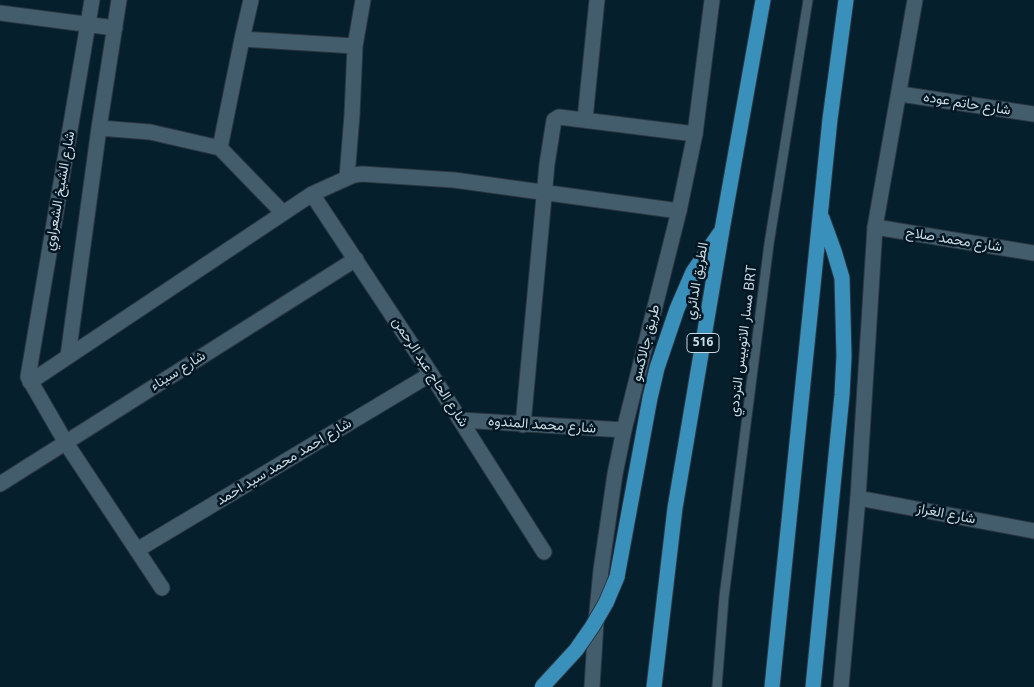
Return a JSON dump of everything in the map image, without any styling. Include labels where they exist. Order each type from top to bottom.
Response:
[{"type":"highway","name":"الطريق الدائري","points":[[654,687],[676,508],[722,230],[763,0]]},
{"type":"highway","points":[[772,687],[830,119],[846,0]]},
{"type":"highway","points":[[813,687],[842,396],[844,356],[842,278],[820,215]]},
{"type":"highway","points":[[542,687],[576,650],[592,627],[606,603],[617,578],[657,368],[677,309],[693,272],[722,230]]},
{"type":"street","name":"شارع الشيخ الشعراوي","points":[[30,382],[28,377],[92,0]]},
{"type":"street","name":"شارع الشيخ الشعراوي","points":[[68,356],[99,128],[119,0]]},
{"type":"street","points":[[220,148],[251,0]]},
{"type":"street","points":[[347,178],[355,46],[363,0]]},
{"type":"street","points":[[585,119],[597,0]]},
{"type":"street","name":"طريق جالاكسو","points":[[592,687],[601,570],[613,483],[624,430],[679,211],[695,134],[712,0]]},
{"type":"street","points":[[841,687],[858,498],[875,227],[916,0]]},
{"type":"street","points":[[0,13],[115,28]]},
{"type":"street","points":[[242,39],[355,46]]},
{"type":"street","name":"شارع حاتم عوده","points":[[900,94],[1034,114]]},
{"type":"street","points":[[522,425],[544,192],[554,120],[559,117],[585,119],[695,134]]},
{"type":"street","points":[[99,128],[150,132],[220,148],[283,213]]},
{"type":"street","points":[[162,588],[66,443],[30,382],[312,194],[347,178],[362,174],[454,180],[679,211]]},
{"type":"street","name":"شارع الحاج عبد الرحمن","points":[[312,194],[356,258],[461,420],[544,552]]},
{"type":"street","name":"شارع محمد صلاح","points":[[875,227],[1034,253]]},
{"type":"street","name":"شارع سيناء","points":[[0,484],[356,258]]},
{"type":"street","name":"شارع احمد محمد سيد احمد","points":[[137,550],[431,374]]},
{"type":"street","name":"شارع محمد المندوه","points":[[461,420],[624,430]]},
{"type":"street","name":"شارع الغراز","points":[[858,498],[1034,530]]},
{"type":"lane","name":"مسار الاتوبيس الترددي BRT","points":[[717,687],[724,597],[769,244],[808,0]]}]
